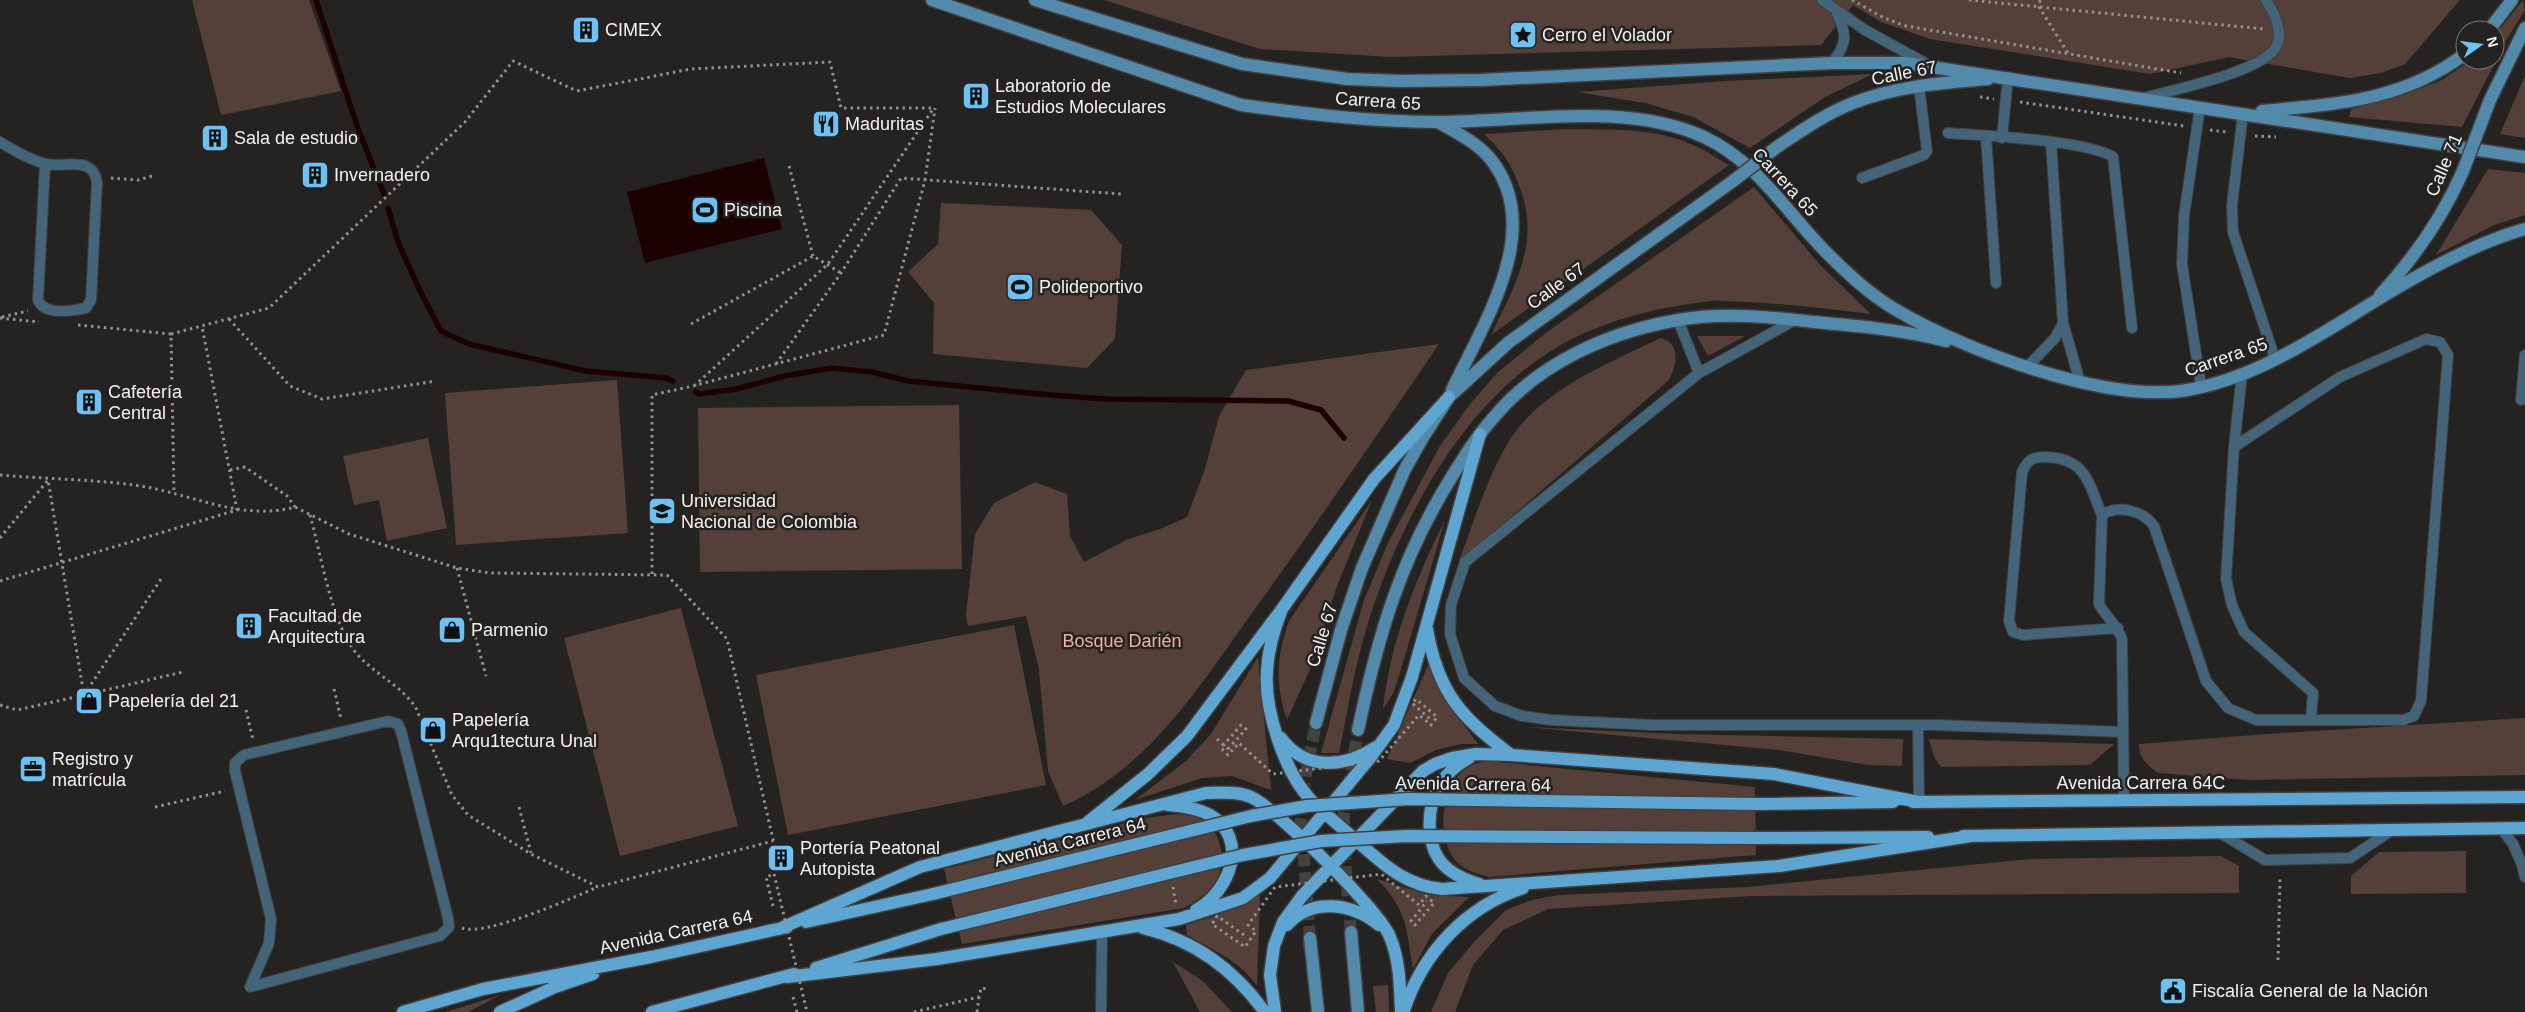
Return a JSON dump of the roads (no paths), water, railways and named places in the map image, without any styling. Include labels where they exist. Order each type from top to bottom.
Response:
[{"type":"main road","name":"Carrera 65","points":[[932,0],[1241,105],[1358,118],[1438,122],[1607,117],[1641,120],[1675,127],[1704,137],[1731,152],[1758,174],[1828,255],[1873,294],[1919,323],[1977,349],[2080,382],[2108,388],[2144,391],[2181,390],[2242,374],[2307,344],[2373,302],[2471,250],[2504,235],[2525,229]]},
{"type":"main road","name":"Carrera 65","points":[[1035,0],[1242,64],[1347,79],[1400,81],[1481,80],[1832,63],[1928,65],[2525,157]]},
{"type":"main road","points":[[2497,20],[2512,0]]},
{"type":"main road","name":"Calle 71","points":[[2373,302],[2403,270],[2428,237],[2443,213],[2490,100],[2522,39],[2525,28]]},
{"type":"main road","points":[[2243,113],[2324,105],[2398,91],[2425,80],[2455,60]]},
{"type":"main road","name":"Calle 67","points":[[1316,723],[1341,630],[1362,568],[1405,469],[1449,397],[1508,342],[1777,147],[1830,114],[1853,103],[1919,86],[2008,77]]},
{"type":"main road","points":[[1084,825],[1148,774],[1187,736],[1282,609],[1374,479],[1449,397],[1505,276],[1512,251],[1513,229],[1507,194],[1499,173],[1487,156],[1469,140],[1438,122]]},
{"type":"main road","points":[[1358,730],[1387,615],[1403,569],[1423,526],[1480,434],[1495,415],[1520,391],[1558,363],[1610,338],[1678,320],[1739,315],[1910,333],[1977,349]]},
{"type":"main road","points":[[787,977],[937,959],[1178,920],[1232,903],[1254,892],[1270,878],[1302,840],[1383,742],[1394,725],[1404,701],[1454,533],[1480,434]]},
{"type":"main road","points":[[1282,609],[1274,632],[1267,674],[1276,732],[1298,783],[1310,798],[1387,868],[1412,883],[1442,889],[1780,866],[1971,836]]},
{"type":"main road","points":[[1426,624],[1436,669],[1451,698],[1477,729],[1510,755]]},
{"type":"main road","points":[[1276,732],[1286,746],[1297,755],[1323,764],[1354,758],[1383,742]]},
{"type":"main road","points":[[1476,754],[1459,764],[1446,776],[1435,791],[1430,810],[1430,826],[1432,844],[1442,863],[1455,874],[1482,886]]},
{"type":"main road","points":[[1275,1012],[1270,975],[1271,960],[1277,936],[1293,907],[1330,866],[1423,771],[1444,761],[1476,754],[1510,755],[1774,774],[1920,802]]},
{"type":"main road","points":[[779,929],[920,866],[1206,794],[1240,793],[1266,807],[1330,866],[1368,905],[1390,935],[1396,956],[1402,1012]]},
{"type":"main road","name":"Avenida Carrera 64C","points":[[1757,804],[2525,797]]},
{"type":"main road","name":"Avenida Carrera 64","points":[[403,1012],[490,987],[651,957],[779,929],[933,894],[1251,816],[1307,806],[1408,799],[1757,804]]},
{"type":"main road","points":[[1158,805],[1195,809],[1211,816],[1228,837],[1232,852],[1231,870],[1222,890],[1205,905],[1178,920]]},
{"type":"main road","points":[[652,1012],[787,977],[941,929],[1243,855],[1321,842],[1406,836],[1758,838],[2222,834],[2525,828]]},
{"type":"main road","points":[[1402,1012],[1420,971],[1455,927],[1496,898],[1541,882]]},
{"type":"main road","points":[[1277,936],[1290,921],[1304,911],[1320,906],[1352,909],[1367,916],[1390,935]]},
{"type":"main road","points":[[1136,926],[1175,937],[1204,953],[1243,985],[1265,1012]]},
{"type":"main road","points":[[1351,932],[1358,1012]]},
{"type":"main road","points":[[1310,938],[1318,1012]]},
{"type":"main road","points":[[500,1012],[555,987],[651,957]]},
{"type":"lane","points":[[1822,0],[1891,46],[1928,65]]},
{"type":"lane","points":[[2144,98],[2232,73],[2264,58],[2276,47],[2278,31],[2276,19],[2266,0]]},
{"type":"lane","points":[[1832,63],[1840,52],[1845,36],[1836,10]]},
{"type":"lane","points":[[2002,138],[2008,77]]},
{"type":"lane","points":[[1862,178],[1924,155],[1927,151],[1919,86]]},
{"type":"lane","points":[[2200,107],[2184,216],[2182,264],[2200,386]]},
{"type":"lane","points":[[2243,113],[2232,205],[2233,232],[2275,359]]},
{"type":"lane","points":[[1948,133],[2052,142],[2105,152],[2113,157],[2132,328]]},
{"type":"lane","points":[[1986,136],[1996,283]]},
{"type":"lane","points":[[0,142],[46,164],[85,165],[94,171],[97,182],[89,304],[81,309],[54,310],[43,308],[37,294],[46,164]]},
{"type":"lane","points":[[2052,142],[2063,323],[2080,382]]},
{"type":"lane","points":[[1678,320],[1700,373]]},
{"type":"lane","points":[[1795,320],[1700,373],[1465,562],[1451,605],[1450,634],[1464,678],[1495,706],[1522,716],[1550,720],[1653,725],[1918,725],[2123,732]]},
{"type":"lane","points":[[2028,366],[2055,338],[2063,323]]},
{"type":"lane","points":[[2102,515],[2109,510],[2132,511],[2147,517],[2154,526],[2206,681],[2228,708],[2256,720],[2402,720],[2414,716],[2421,701],[2448,355],[2440,342],[2426,339],[2340,377],[2234,447]]},
{"type":"lane","points":[[2521,400],[2525,356]]},
{"type":"lane","points":[[2242,374],[2234,447],[2226,579],[2232,605],[2244,632],[2313,693],[2311,720]]},
{"type":"lane","points":[[2118,628],[2023,635],[2013,632],[2009,621],[2022,472],[2027,461],[2034,457],[2058,457],[2072,461],[2084,474],[2102,515],[2099,604],[2105,615],[2118,628],[2122,639],[2124,801]]},
{"type":"lane","points":[[388,721],[398,724],[449,922],[446,932],[440,936],[250,987],[270,943],[271,919],[239,788],[235,763],[244,755],[388,721]]},
{"type":"lane","points":[[1918,725],[1920,802]]},
{"type":"lane","points":[[2501,828],[2513,844],[2524,865],[2525,877]]},
{"type":"lane","points":[[2222,834],[2265,860],[2350,858],[2392,830]]},
{"type":"lane","points":[[1101,1012],[1102,932]]},
{"type":"waterway","points":[[316,0],[357,126],[384,194]]},
{"type":"waterway","points":[[388,208],[398,242],[420,291],[441,331],[469,344],[586,371],[666,378],[673,381]]},
{"type":"waterway","points":[[696,392],[699,394],[736,389],[785,376],[832,368],[872,372],[908,381],[1050,395],[1107,399],[1288,401],[1321,410],[1344,438]]},
{"type":"tunnel","points":[[1310,938],[1301,820],[1305,779],[1316,723]]},
{"type":"tunnel","points":[[1351,932],[1344,849],[1344,814],[1358,730]]},
{"type":"place","name":"CIMEX","points":[[586,30]]},
{"type":"place","name":"Cerro el Volador","points":[[1523,35]]},
{"type":"place","name":"Laboratorio de Estudios Moleculares","points":[[976,96]]},
{"type":"place","name":"Maduritas","points":[[826,124]]},
{"type":"place","name":"Sala de estudio","points":[[215,138]]},
{"type":"place","name":"Invernadero","points":[[315,175]]},
{"type":"place","name":"Piscina","points":[[705,210]]},
{"type":"place","name":"Polideportivo","points":[[1020,287]]},
{"type":"place","name":"Cafetería Central","points":[[89,402]]},
{"type":"place","name":"Universidad Nacional de Colombia","points":[[662,511]]},
{"type":"place","name":"Facultad de Arquitectura","points":[[249,626]]},
{"type":"place","name":"Parmenio","points":[[452,630]]},
{"type":"place","name":"Papelería del 21","points":[[89,701]]},
{"type":"place","name":"Papelería Arqu1tectura Unal","points":[[433,730]]},
{"type":"place","name":"Registro y matrícula","points":[[33,769]]},
{"type":"place","name":"Portería Peatonal Autopista","points":[[781,858]]},
{"type":"place","name":"Fiscalía General de la Nación","points":[[2173,991]]},
{"type":"park label","name":"Bosque Darién","points":[[1122,641]]}]
